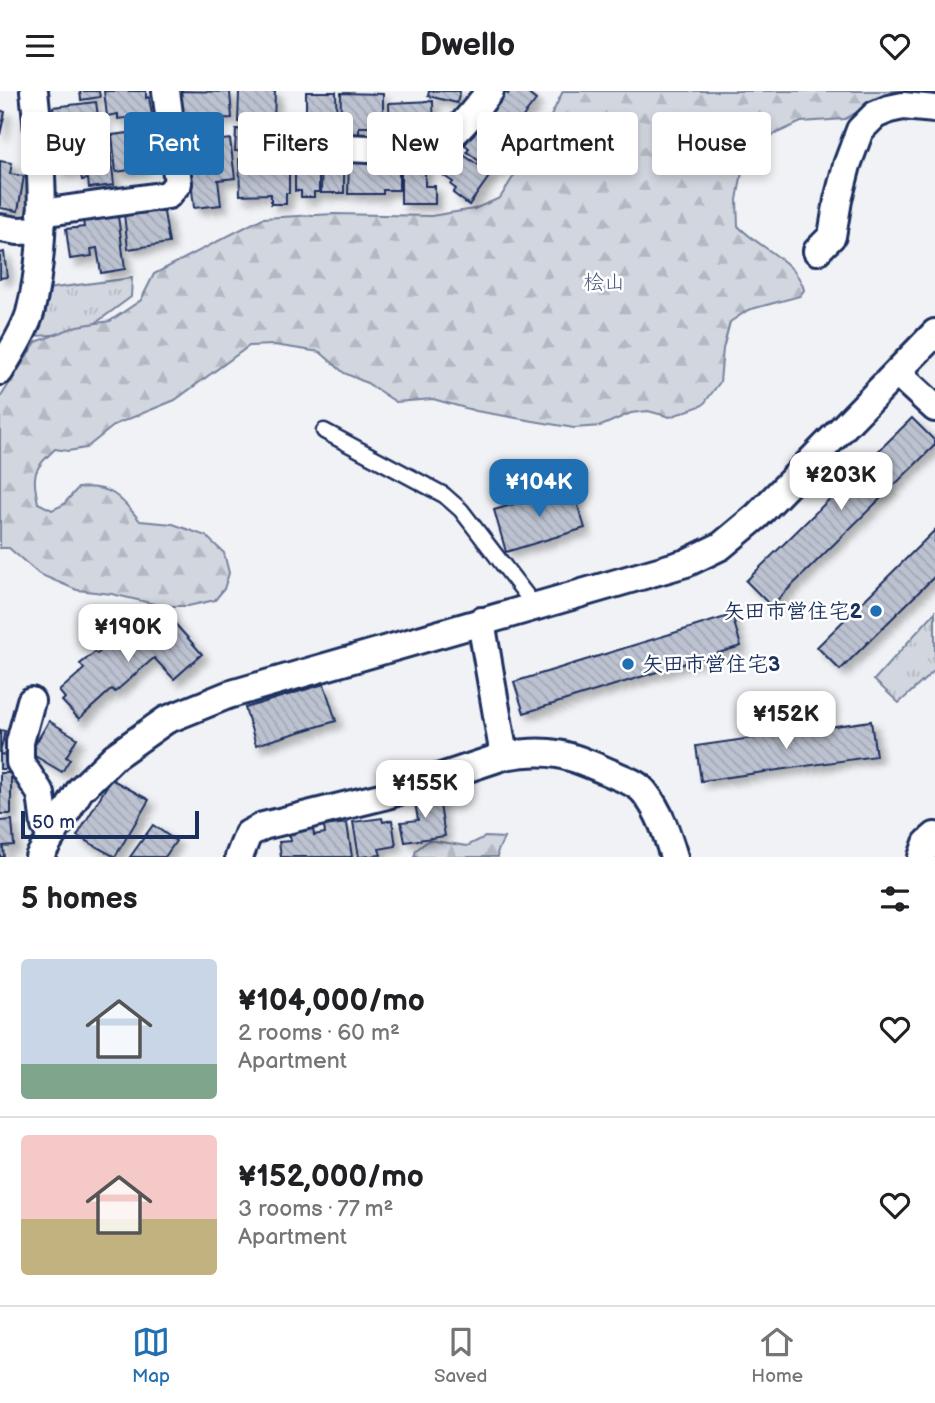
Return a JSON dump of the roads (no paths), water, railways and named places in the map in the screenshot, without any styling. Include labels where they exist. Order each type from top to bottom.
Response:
[{"type":"street","points":[[0,371],[29,315],[36,275],[42,160],[34,91]]},
{"type":"street","points":[[0,228],[18,231],[40,221],[168,195],[178,183],[166,91]]},
{"type":"street","points":[[353,148],[414,151],[428,149],[453,135],[490,91]]},
{"type":"street","points":[[817,251],[832,236],[844,177],[860,130],[875,115],[889,109],[903,106],[935,109]]},
{"type":"street","points":[[46,846],[80,790],[115,755],[166,720],[228,695],[686,563],[721,546],[757,516],[935,333]]},
{"type":"street","points":[[897,373],[935,408]]},
{"type":"street","points":[[481,621],[504,756]]},
{"type":"street","points":[[31,701],[20,742],[20,762],[41,794],[46,846]]},
{"type":"street","points":[[239,857],[248,834],[263,825],[384,796],[504,756],[533,751],[568,755],[644,790],[660,814],[674,857]]},
{"type":"street","points":[[922,857],[927,843],[935,836]]},
{"type":"lane","points":[[324,431],[444,495],[461,510],[534,605]]},
{"type":"place","name":"矢田市営住宅2","points":[[876,611]]},
{"type":"place","name":"矢田市営住宅3","points":[[628,664]]},
{"type":"park label","name":"桧山","points":[[604,282]]}]
